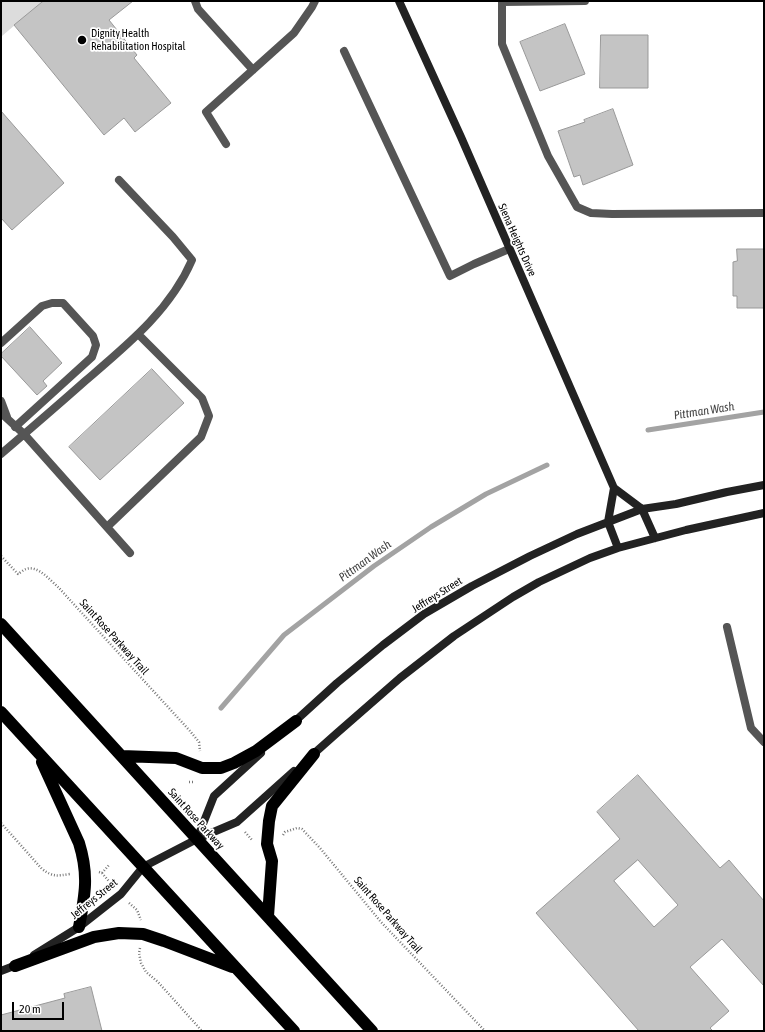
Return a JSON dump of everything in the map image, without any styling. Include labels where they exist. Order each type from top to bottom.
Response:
[{"type":"highway","name":"Saint Rose Parkway","points":[[1,624],[372,1031]]},
{"type":"highway","points":[[1,712],[294,1031]]},
{"type":"highway","points":[[122,756],[176,758],[202,768],[221,768],[256,751],[296,721]]},
{"type":"highway","points":[[37,752],[79,843],[83,856],[86,872],[86,888],[79,927]]},
{"type":"highway","points":[[268,916],[272,861],[267,844],[272,806],[314,754]]},
{"type":"highway","points":[[15,966],[94,937],[119,933],[143,934],[235,968]]},
{"type":"street","name":"Siena Heights Drive","points":[[399,1],[461,137],[614,488],[642,509],[655,538]]},
{"type":"street","name":"Jeffreys Street","points":[[197,838],[214,796],[337,683],[424,614],[472,586],[530,556],[642,509],[676,504],[764,485]]},
{"type":"street","points":[[614,488],[608,522],[618,548]]},
{"type":"street","name":"Jeffreys Street","points":[[1,971],[15,966],[79,927],[121,894],[143,867],[197,838],[237,822],[337,732],[400,678],[454,636],[513,597],[539,582],[590,558],[618,548],[764,513]]},
{"type":"lane","points":[[195,1],[198,9],[253,70]]},
{"type":"lane","points":[[226,144],[206,112],[294,34],[315,1]]},
{"type":"lane","points":[[585,1],[502,1],[502,44],[548,156],[577,207],[591,213],[612,214],[764,213]]},
{"type":"lane","points":[[344,51],[450,276],[509,249]]},
{"type":"lane","points":[[1,454],[108,362],[153,320],[184,278],[192,260],[173,237],[119,180]]},
{"type":"lane","points":[[1,343],[42,306],[52,303],[63,303],[93,336],[96,345],[92,357],[15,426]]},
{"type":"lane","points":[[107,527],[201,437],[209,416],[202,398],[138,334]]},
{"type":"lane","points":[[1,401],[8,420]]},
{"type":"lane","points":[[1,413],[24,434],[130,553]]},
{"type":"lane","points":[[727,627],[751,728],[764,742]]},
{"type":"path","name":"Saint Rose Parkway Trail","points":[[1,556],[18,574],[26,569],[35,569],[44,574],[58,588],[190,731],[199,742],[199,756]]},
{"type":"path","points":[[237,822],[249,836]]},
{"type":"path","points":[[1,823],[47,873],[55,876],[75,873]]},
{"type":"path","name":"Saint Rose Parkway Trail","points":[[282,837],[285,832],[297,828],[302,829],[320,848],[381,922],[485,1031]]},
{"type":"path","points":[[102,873],[109,865]]},
{"type":"path","points":[[141,945],[139,953],[141,963],[146,972],[158,982],[202,1031]]},
{"type":"shaded area","points":[[1,1],[41,1],[42,2],[2,36]]},
{"type":"building","points":[[41,1],[133,1],[109,20],[137,55],[134,58],[171,103],[135,132],[124,118],[104,135],[14,25],[42,2]]},
{"type":"building","points":[[565,24],[585,74],[540,91],[520,42]]},
{"type":"building","points":[[601,35],[648,35],[648,88],[600,88]]},
{"type":"building","points":[[613,109],[633,165],[583,185],[580,175],[574,177],[558,131],[585,122],[584,120]]},
{"type":"building","points":[[1,111],[64,183],[12,230],[1,218]]},
{"type":"building","points":[[737,249],[764,249],[764,308],[737,308],[737,296],[733,296],[733,262],[737,261]]},
{"type":"building","points":[[30,327],[62,363],[43,381],[47,386],[37,395],[1,356],[1,354]]},
{"type":"building","points":[[152,369],[184,403],[100,480],[69,447]]},
{"type":"building","points":[[638,775],[720,868],[729,860],[764,901],[764,986],[722,939],[690,967],[729,1011],[710,1028],[713,1031],[639,1031],[536,913],[620,839],[597,812]],"holes":[[[638,860],[678,905],[654,927],[614,881]]]},
{"type":"building","points":[[91,987],[102,1031],[1,1031],[1,1015],[65,998],[64,994]]},
{"type":"waterway","name":"Pittman Wash","points":[[648,430],[764,412]]},
{"type":"waterway","name":"Pittman Wash","points":[[221,708],[284,635],[374,566],[431,527],[486,494],[547,465]]},
{"type":"place","name":"Dignity Health Rehabilitation Hospital","points":[[82,40]]}]
